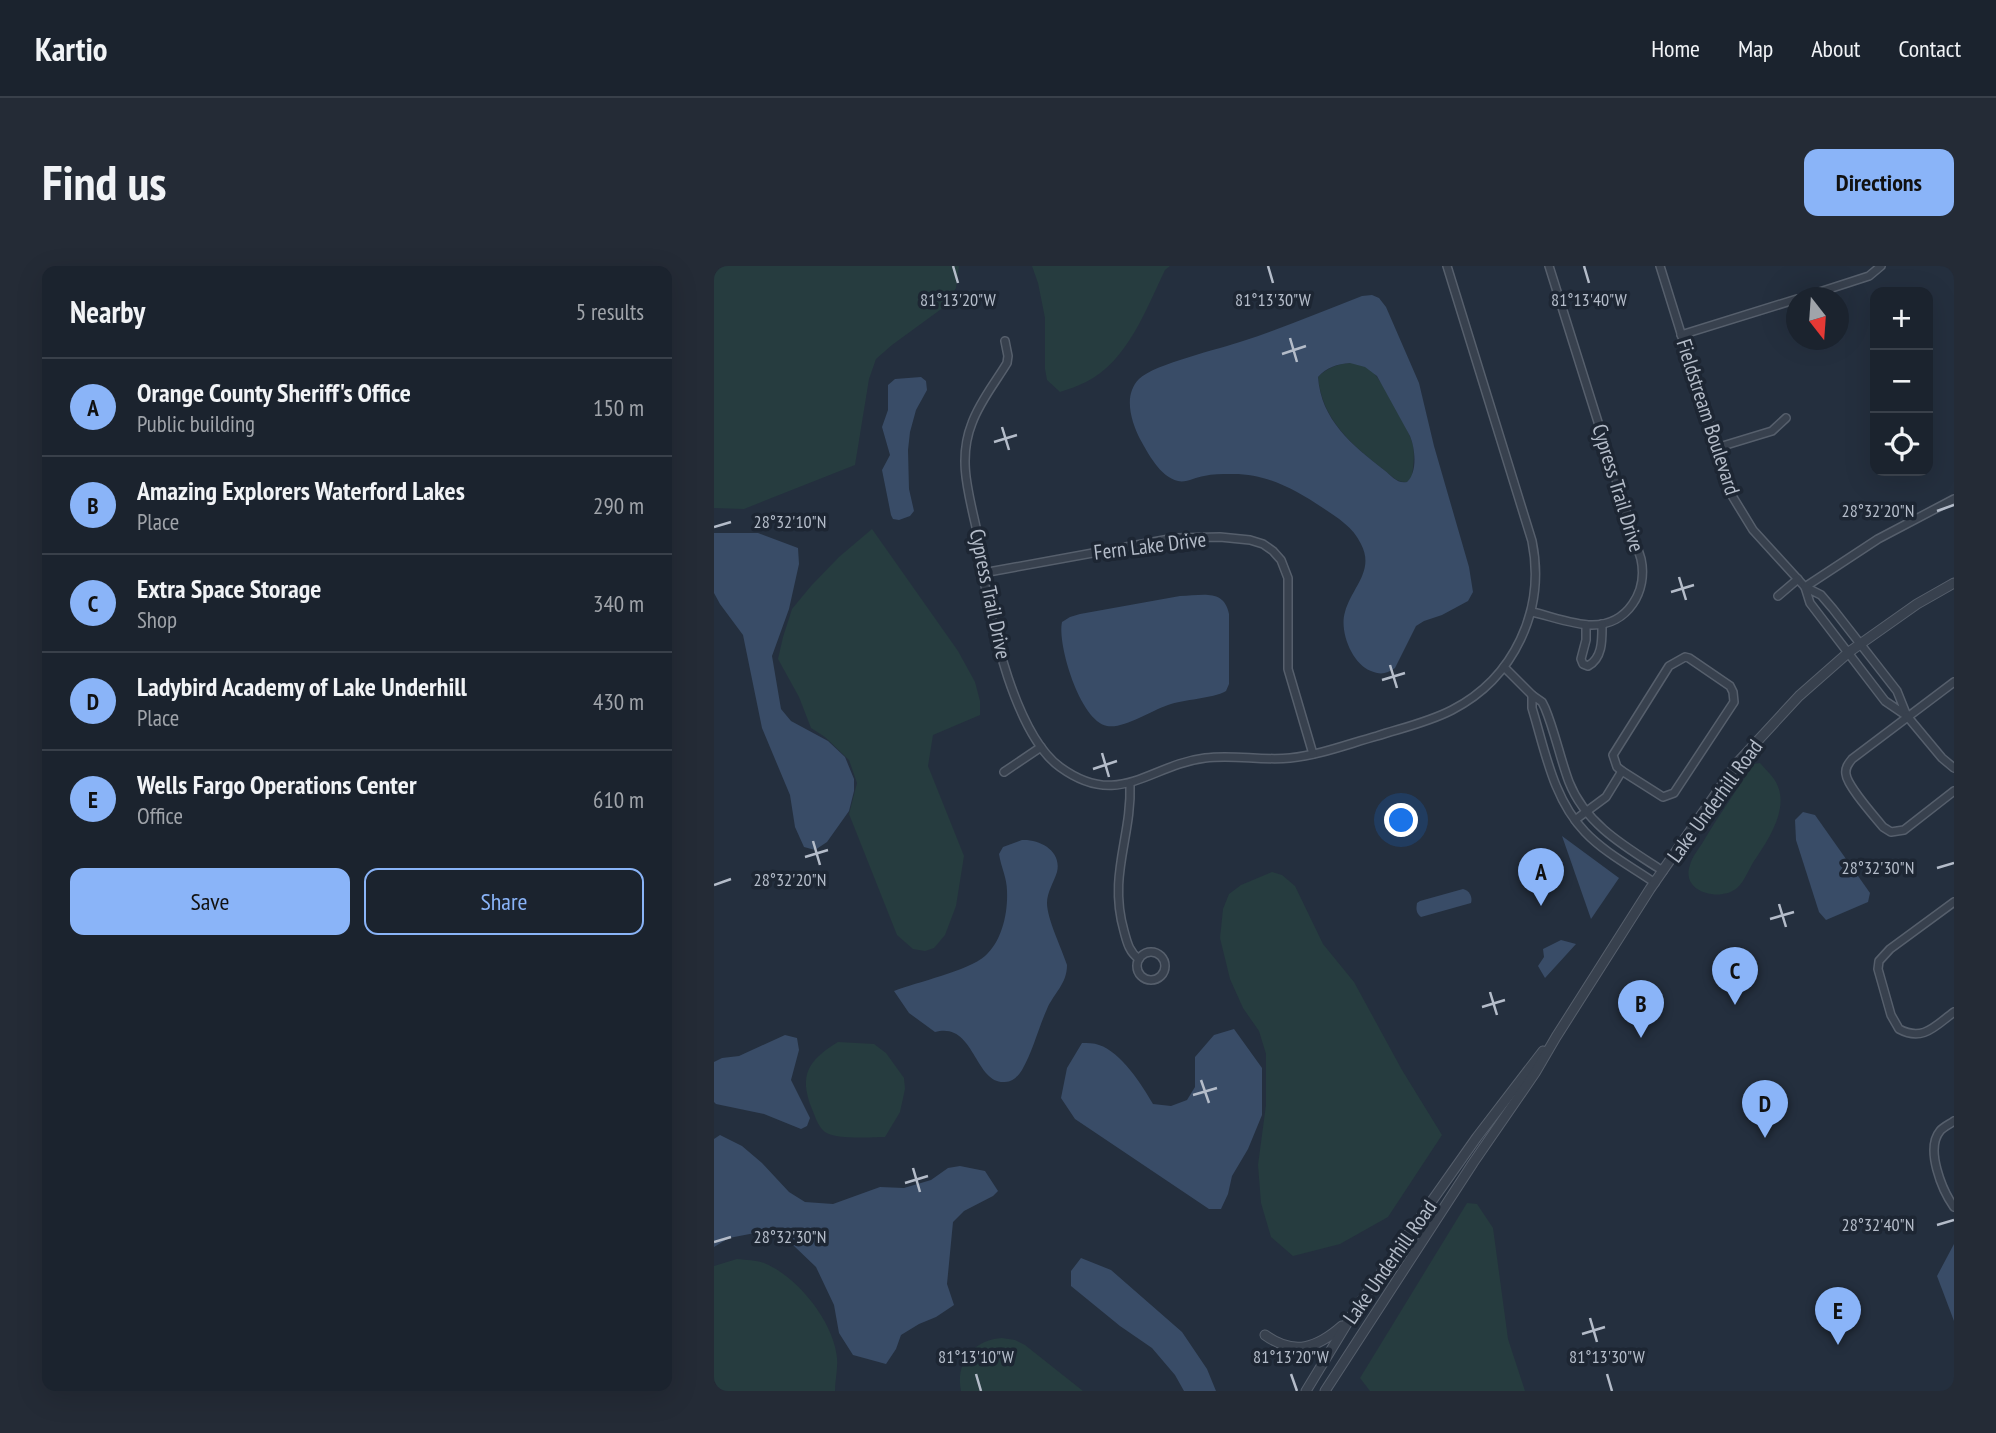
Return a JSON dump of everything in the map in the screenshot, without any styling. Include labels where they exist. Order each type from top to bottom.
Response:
[{"type":"street","name":"Cypress Trail Drive","points":[[1006,341],[1007,362],[976,413],[967,438],[967,487],[998,647],[1024,717],[1041,747],[1061,768],[1083,780],[1102,784],[1129,784],[1183,762],[1202,758],[1225,756],[1272,759],[1313,754],[1448,712],[1482,691],[1504,667],[1522,638],[1532,612],[1536,576],[1531,537],[1447,266]]},
{"type":"street","name":"Cypress Trail Drive","points":[[1532,612],[1586,625],[1602,624],[1620,616],[1633,605],[1641,588],[1643,570],[1549,266]]},
{"type":"street","name":"Fieldstream Boulevard","points":[[1660,266],[1716,449],[1730,490],[1747,521],[1805,587],[1810,603],[1885,701],[1907,716]]},
{"type":"street","points":[[1834,287],[1869,276],[1881,266]]},
{"type":"street","points":[[1681,335],[1786,302]]},
{"type":"street","points":[[1716,449],[1774,431],[1786,418]]},
{"type":"street","points":[[1805,587],[1891,531],[1954,499]]},
{"type":"street","name":"Fern Lake Drive","points":[[983,573],[1175,538],[1226,537],[1263,544],[1281,560],[1287,577],[1287,666],[1313,754]]},
{"type":"street","points":[[1777,596],[1798,579]]},
{"type":"street","name":"Lake Underhill Road","points":[[1325,1391],[1473,1163],[1535,1073],[1656,883],[1738,762],[1799,696],[1849,652],[1917,604],[1954,583]]},
{"type":"street","name":"Fieldstream Boulevard","points":[[1805,587],[1821,594],[1860,643],[1897,691],[1907,716]]},
{"type":"street","points":[[1586,625],[1586,643],[1581,657],[1583,664],[1588,666],[1595,662],[1600,653],[1602,624]]},
{"type":"street","points":[[1680,658],[1689,658],[1730,686],[1734,698],[1731,707],[1674,793],[1663,797],[1622,771],[1617,767],[1613,755],[1669,666],[1680,658]]},
{"type":"street","points":[[1504,667],[1543,703],[1571,786],[1587,812],[1609,835],[1664,871]]},
{"type":"street","points":[[1954,682],[1849,762],[1846,770],[1847,780],[1883,827],[1894,832],[1904,830],[1954,791]]},
{"type":"street","points":[[1532,695],[1531,706],[1557,788],[1575,820],[1600,845],[1656,883]]},
{"type":"street","points":[[1907,716],[1942,758],[1954,768]]},
{"type":"street","points":[[1542,743],[1555,739]]},
{"type":"street","points":[[1004,772],[1041,747]]},
{"type":"street","points":[[1575,820],[1606,797],[1622,771]]},
{"type":"street","points":[[1129,784],[1130,807],[1120,861],[1118,893],[1128,946],[1139,959]]},
{"type":"street","points":[[1954,902],[1890,949],[1880,961],[1878,969],[1891,1015],[1899,1029],[1916,1035],[1925,1033],[1954,1012]]},
{"type":"street","points":[[1147,953],[1159,955],[1164,961],[1164,972],[1155,980],[1143,978],[1137,968],[1139,959],[1147,953]]},
{"type":"street","name":"Lake Underhill Road","points":[[1306,1391],[1348,1320],[1477,1137],[1536,1058],[1556,1037]]},
{"type":"street","points":[[1954,1121],[1940,1132],[1932,1149],[1947,1196],[1954,1207]]},
{"type":"street","points":[[1265,1335],[1284,1345],[1298,1348],[1310,1346],[1328,1338],[1348,1320]]},
{"type":"green space","points":[[714,266],[959,266],[956,288],[944,307],[876,359],[869,379],[855,465],[744,509],[714,508]]},
{"type":"green space","points":[[1032,266],[1170,266],[1165,270],[1134,333],[1113,361],[1101,373],[1086,382],[1060,392],[1047,380],[1045,318]]},
{"type":"green space","points":[[1350,363],[1371,370],[1407,429],[1414,453],[1412,478],[1407,482],[1395,479],[1361,451],[1332,419],[1318,377],[1332,367]]},
{"type":"green space","points":[[872,529],[958,651],[975,682],[980,701],[980,715],[933,735],[928,766],[964,856],[956,906],[945,935],[934,948],[925,951],[913,949],[897,935],[849,814],[857,783],[849,760],[825,737],[811,728],[799,697],[778,659],[792,609],[839,557]]},
{"type":"green space","points":[[1760,763],[1779,789],[1781,800],[1772,832],[1737,888],[1721,894],[1704,892],[1696,888],[1688,875],[1692,859],[1749,771],[1754,764]]},
{"type":"green space","points":[[1272,872],[1282,875],[1295,886],[1323,944],[1354,982],[1402,1070],[1442,1135],[1388,1217],[1340,1244],[1293,1256],[1271,1237],[1261,1203],[1258,1165],[1266,1105],[1266,1054],[1259,1031],[1243,1008],[1230,979],[1220,938],[1223,909],[1229,894],[1241,885]]},
{"type":"green space","points":[[838,1042],[874,1044],[886,1053],[904,1078],[905,1089],[900,1112],[885,1137],[830,1135],[817,1121],[808,1097],[806,1077],[813,1062]]},
{"type":"green space","points":[[1467,1203],[1477,1204],[1493,1228],[1508,1339],[1525,1391],[1370,1391],[1360,1378]]},
{"type":"green space","points":[[737,1259],[761,1262],[776,1269],[801,1289],[812,1302],[834,1344],[837,1362],[835,1391],[714,1391],[714,1266]]},
{"type":"green space","points":[[1002,1338],[1025,1345],[1083,1391],[961,1391],[961,1371],[968,1354],[983,1343]]},
{"type":"water","points":[[1372,295],[1379,298],[1386,307],[1419,383],[1469,567],[1473,592],[1468,601],[1416,626],[1395,668],[1383,673],[1371,671],[1358,662],[1346,637],[1345,612],[1361,579],[1365,562],[1361,544],[1349,528],[1334,515],[1301,495],[1268,479],[1230,474],[1207,475],[1184,481],[1172,479],[1160,470],[1147,451],[1137,432],[1130,408],[1134,385],[1147,373],[1172,362],[1273,331],[1362,296]],"holes":[[[1345,363],[1365,367],[1377,376],[1410,436],[1414,466],[1407,482],[1395,479],[1350,441],[1325,406],[1318,377],[1321,374]]]},
{"type":"water","points":[[921,377],[926,381],[927,390],[916,410],[908,450],[909,489],[914,511],[910,516],[893,519],[882,470],[890,455],[882,427],[888,410],[888,385],[895,379]]},
{"type":"water","points":[[714,533],[758,533],[798,548],[799,564],[789,609],[772,656],[781,709],[791,721],[828,741],[845,757],[854,779],[849,811],[827,842],[815,850],[804,847],[795,827],[790,795],[762,728],[743,635],[714,593]]},
{"type":"water","points":[[1210,595],[1222,600],[1226,606],[1229,614],[1229,684],[1226,691],[1168,705],[1121,725],[1107,726],[1097,721],[1088,711],[1072,680],[1063,647],[1062,622],[1080,614],[1180,596]]},
{"type":"water","points":[[1803,812],[1815,815],[1870,893],[1868,902],[1826,920],[1819,912],[1796,840],[1795,820]]},
{"type":"water","points":[[1562,836],[1619,878],[1591,919]]},
{"type":"water","points":[[1022,840],[1042,844],[1053,852],[1056,858],[1057,872],[1047,903],[1067,965],[1063,983],[1047,1009],[1026,1063],[1017,1076],[1005,1082],[995,1080],[987,1073],[958,1035],[948,1031],[935,1032],[909,1013],[894,991],[967,967],[991,950],[1000,935],[1006,908],[1007,886],[999,854],[1003,847]]},
{"type":"water","points":[[1463,889],[1470,894],[1471,903],[1421,917],[1417,912],[1417,903],[1420,901]]},
{"type":"water","points":[[1561,940],[1576,944],[1545,978],[1538,966],[1544,957],[1543,949]]},
{"type":"water","points":[[1234,1029],[1262,1068],[1262,1115],[1248,1149],[1232,1176],[1221,1209],[1209,1209],[1075,1119],[1061,1098],[1067,1068],[1082,1043],[1093,1043],[1115,1054],[1123,1062],[1153,1104],[1171,1106],[1187,1100],[1195,1087],[1195,1057],[1214,1035]]},
{"type":"water","points":[[785,1035],[797,1038],[799,1050],[791,1080],[810,1118],[807,1126],[801,1129],[764,1114],[714,1102],[714,1062],[739,1056]]},
{"type":"water","points":[[720,1135],[742,1146],[789,1192],[805,1202],[833,1204],[880,1187],[904,1188],[931,1180],[948,1168],[960,1166],[985,1171],[998,1191],[964,1211],[953,1222],[947,1284],[954,1305],[901,1335],[886,1364],[853,1355],[839,1333],[834,1305],[816,1267],[793,1245],[770,1230],[729,1238],[714,1247],[714,1139]]},
{"type":"water","points":[[1954,1244],[1954,1321],[1937,1276]]},
{"type":"water","points":[[1081,1258],[1111,1270],[1182,1332],[1207,1369],[1216,1391],[1184,1391],[1175,1375],[1152,1348],[1071,1286],[1071,1271]]},
{"type":"place","name":"Orange County Sheriff's Office","points":[[1541,906]]},
{"type":"place","name":"Extra Space Storage","points":[[1735,1005]]},
{"type":"place","name":"Amazing Explorers Waterford Lakes","points":[[1641,1038]]},
{"type":"place","name":"Ladybird Academy of Lake Underhill","points":[[1765,1138]]},
{"type":"place","name":"Wells Fargo Operations Center","points":[[1838,1345]]}]
